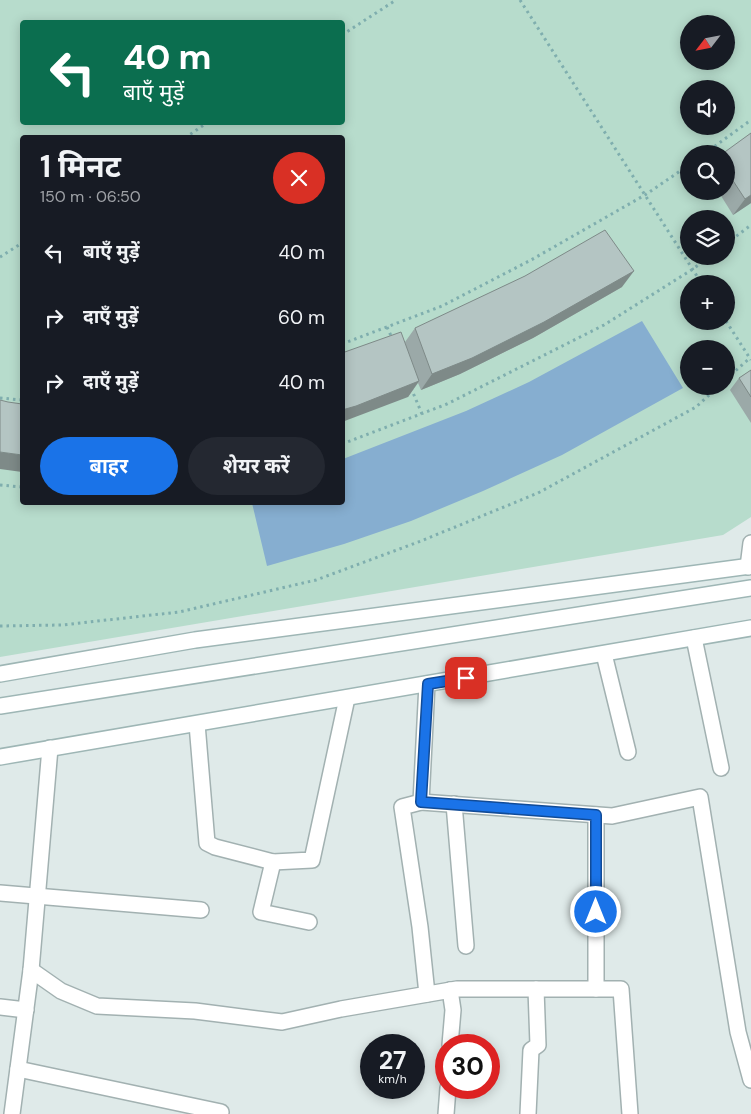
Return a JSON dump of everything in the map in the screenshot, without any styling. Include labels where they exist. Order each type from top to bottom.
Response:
[{"type":"street","points":[[0,674],[195,640],[749,567],[751,543]]},
{"type":"street","points":[[0,706],[751,588]]},
{"type":"street","points":[[0,757],[751,628]]},
{"type":"street","points":[[694,638],[721,768]]},
{"type":"street","points":[[604,654],[628,752]]},
{"type":"street","points":[[421,802],[428,684]]},
{"type":"street","points":[[197,724],[207,843],[215,848],[272,862],[312,860],[347,698]]},
{"type":"street","points":[[12,1114],[31,970],[50,748]]},
{"type":"street","points":[[426,994],[420,927],[402,807],[421,802],[612,816],[700,797],[738,1032],[751,1080]]},
{"type":"street","points":[[454,804],[466,946]]},
{"type":"street","points":[[596,815],[596,989]]},
{"type":"street","points":[[272,862],[261,912],[309,922]]},
{"type":"street","points":[[0,893],[201,910]]},
{"type":"street","points":[[31,970],[61,991],[97,1006],[195,1012],[282,1022],[341,1009],[450,990],[621,989],[630,1114]]},
{"type":"street","points":[[528,1114],[531,1050],[538,1045],[536,989]]},
{"type":"street","points":[[450,990],[453,1010],[451,1034]]},
{"type":"street","points":[[0,1007],[26,1010]]},
{"type":"street","points":[[18,1069],[221,1112]]},
{"type":"street","points":[[446,1114],[447,1099]]},
{"type":"path","points":[[345,33],[396,0]]},
{"type":"path","points":[[520,0],[697,275]]},
{"type":"path","points":[[716,145],[751,120]]},
{"type":"path","points":[[189,135],[204,125]]},
{"type":"path","points":[[345,343],[442,306],[532,260],[645,195],[680,171]]},
{"type":"path","points":[[735,237],[751,225]]},
{"type":"path","points":[[0,258],[20,244]]},
{"type":"path","points":[[345,443],[447,404],[604,325],[698,265]]},
{"type":"path","points":[[388,327],[394,344]]},
{"type":"path","points":[[732,330],[751,359],[735,372]]},
{"type":"path","points":[[408,379],[422,414]]},
{"type":"path","points":[[0,626],[62,625],[178,612],[316,580],[421,541],[538,493],[696,406],[709,395]]},
{"type":"path","points":[[0,398],[20,400]]},
{"type":"path","points":[[0,485],[20,486]]},
{"type":"green space","points":[[0,0],[751,0],[751,517],[723,535],[0,657]]},
{"type":"water","points":[[642,321],[680,383],[680,390],[562,455],[483,491],[411,521],[344,544],[267,566],[252,505],[345,505],[345,458],[466,411],[529,382]]},
{"type":"building","points":[[751,133],[751,195],[745,199],[735,184],[734,145]]},
{"type":"building","points":[[605,230],[634,271],[544,322],[472,358],[432,374],[415,328],[525,276]]},
{"type":"building","points":[[401,332],[419,381],[345,409],[345,352]]},
{"type":"building","points":[[751,370],[751,397],[739,378]]},
{"type":"building","points":[[0,400],[20,404],[20,455],[0,452]]},
{"type":"route","points":[[466,678],[428,684],[421,802],[596,815],[596,912]]}]
